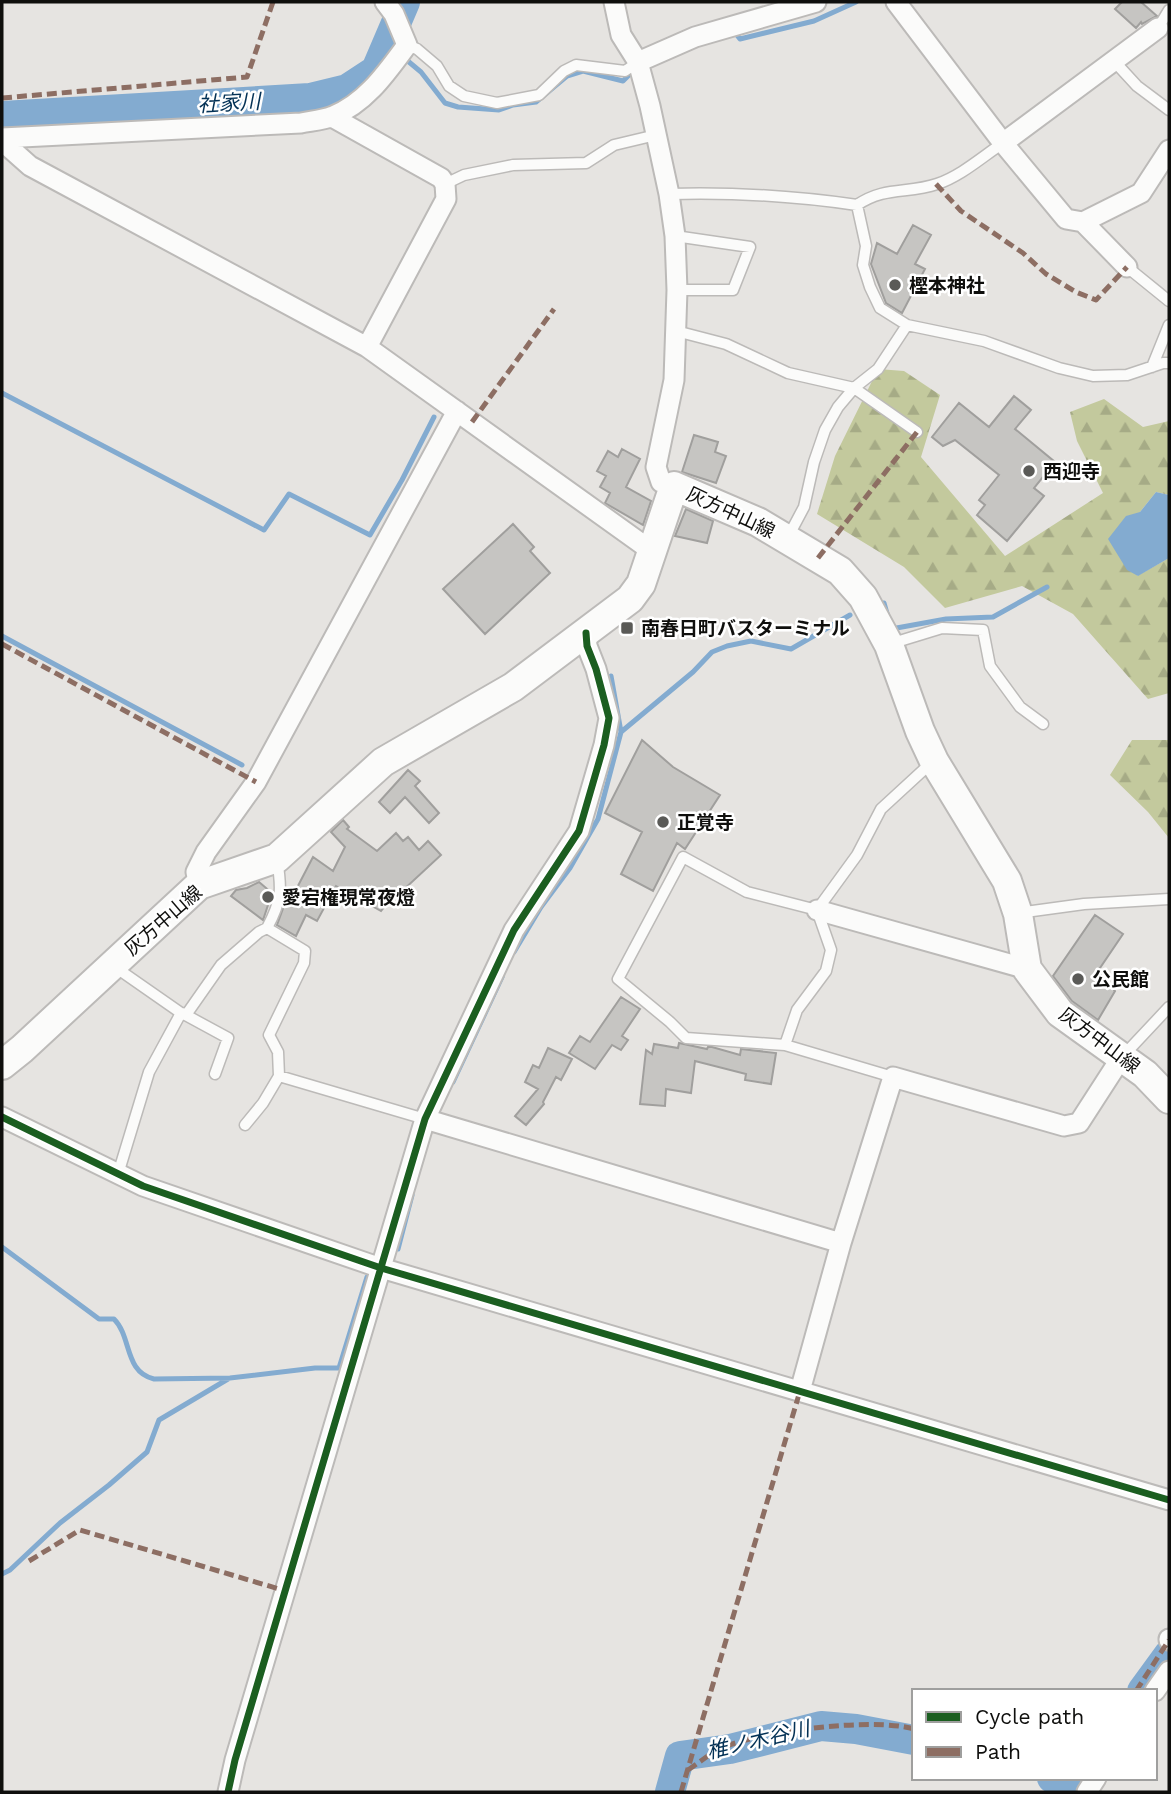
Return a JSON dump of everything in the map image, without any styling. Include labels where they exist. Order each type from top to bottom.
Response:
[{"type":"main road","name":"灰方中山線","points":[[2,1065],[199,885],[277,859],[383,762],[513,687],[630,599],[637,590],[653,552],[674,486],[758,522],[840,571],[863,597],[889,645],[920,731],[934,761],[1007,881],[1018,914],[1027,969],[1060,1013],[1145,1074],[1169,1099]]},
{"type":"street","points":[[2,139],[301,123],[332,117],[354,104],[379,82],[407,45],[394,14],[385,2]]},
{"type":"street","points":[[614,2],[621,35],[638,62],[669,194],[675,236],[677,290],[674,380],[656,467],[661,482],[674,486]]},
{"type":"street","points":[[638,62],[695,37],[816,2]]},
{"type":"street","points":[[896,2],[1003,143],[1066,219],[1083,222],[1127,267]]},
{"type":"street","points":[[1003,143],[1158,29]]},
{"type":"street","points":[[332,117],[441,178],[445,184],[446,198],[367,347]]},
{"type":"street","points":[[2,139],[30,166],[367,347],[653,552]]},
{"type":"street","points":[[1083,222],[1141,193],[1169,150]]},
{"type":"street","points":[[199,885],[196,872],[206,852],[256,782],[457,411]]},
{"type":"street","points":[[228,1792],[235,1760],[425,1119],[514,930],[579,831],[609,718],[587,646],[586,633]]},
{"type":"street","points":[[817,910],[1027,969]]},
{"type":"street","points":[[800,1391],[841,1243],[893,1077],[1064,1126],[1079,1124],[1121,1058]]},
{"type":"street","points":[[2,1117],[143,1186],[381,1268],[1169,1500]]},
{"type":"street","points":[[425,1119],[841,1243]]},
{"type":"street","points":[[1156,1689],[1169,1671]]},
{"type":"lane","points":[[1158,29],[1169,10]]},
{"type":"lane","points":[[407,45],[417,48],[437,66],[449,86],[464,96],[497,103],[539,95],[564,71],[576,65],[625,71],[638,62]]},
{"type":"lane","points":[[1114,61],[1137,86],[1169,110]]},
{"type":"lane","points":[[445,184],[464,175],[513,165],[586,163],[614,145],[656,135]]},
{"type":"lane","points":[[669,194],[727,192],[857,205],[872,195],[936,184],[962,172],[1003,143]]},
{"type":"lane","points":[[857,205],[866,246],[863,265],[870,287],[880,308],[907,325],[984,341],[1059,368],[1093,376],[1127,375],[1169,363]]},
{"type":"lane","points":[[675,236],[750,247],[733,290],[677,290]]},
{"type":"lane","points":[[1127,267],[1169,301]]},
{"type":"lane","points":[[786,539],[804,507],[814,462],[825,430],[838,407],[854,388],[878,369],[907,325]]},
{"type":"lane","points":[[1152,367],[1169,326]]},
{"type":"lane","points":[[676,331],[726,344],[788,373],[854,388],[917,432]]},
{"type":"lane","points":[[889,645],[942,628],[983,630],[990,666],[1020,707],[1043,724]]},
{"type":"lane","points":[[817,910],[857,855],[881,809],[934,761]]},
{"type":"lane","points":[[817,910],[747,892],[683,857],[618,979],[686,1038],[785,1045],[893,1077]]},
{"type":"lane","points":[[118,1174],[149,1072],[184,1014],[221,965],[258,932],[267,928],[279,905],[282,888],[277,859]]},
{"type":"lane","points":[[1018,914],[1084,904],[1169,899]]},
{"type":"lane","points":[[785,1045],[797,1010],[827,971],[831,950],[817,910]]},
{"type":"lane","points":[[245,1125],[263,1103],[279,1076],[278,1052],[269,1035],[304,963],[306,951],[267,928]]},
{"type":"lane","points":[[112,965],[184,1014],[228,1038],[215,1074]]},
{"type":"lane","points":[[1121,1058],[1169,1007]]},
{"type":"lane","points":[[279,1076],[425,1119]]},
{"type":"green space","points":[[878,369],[904,371],[940,395],[921,457],[1005,556],[1103,493],[1077,441],[1070,412],[1104,399],[1143,427],[1169,421],[1169,495],[1156,492],[1140,512],[1137,576],[1169,558],[1169,693],[1148,699],[1073,614],[1022,586],[945,608],[904,567],[817,514],[835,456]]},
{"type":"green space","points":[[1132,740],[1169,740],[1169,838],[1148,812],[1110,775]]},
{"type":"water","points":[[1156,492],[1169,495],[1169,558],[1138,576],[1127,570],[1108,539],[1126,516],[1140,512]]},
{"type":"building","points":[[1122,2],[1141,2],[1157,16],[1142,24],[1141,22],[1136,28],[1115,9]]},
{"type":"building","name":"樫本神社","points":[[913,225],[931,235],[915,264],[925,269],[902,313],[886,303],[871,264],[877,243],[897,254]]},
{"type":"building","name":"西迎寺","points":[[1014,396],[1031,410],[1015,429],[1055,462],[1034,488],[1044,496],[1007,541],[977,515],[985,505],[979,500],[999,475],[955,440],[943,446],[932,437],[959,403],[989,427]]},
{"type":"building","points":[[694,435],[718,442],[715,452],[726,456],[716,483],[682,472]]},
{"type":"building","points":[[622,449],[640,459],[626,487],[651,501],[643,525],[605,503],[610,493],[600,487],[606,476],[597,471],[608,451],[618,457]]},
{"type":"building","points":[[686,509],[713,521],[707,543],[675,536]]},
{"type":"building","points":[[513,524],[534,547],[530,551],[550,573],[485,634],[443,589]]},
{"type":"building","name":"正覚寺","points":[[642,740],[673,767],[720,795],[685,849],[677,843],[653,891],[621,874],[642,832],[605,813]]},
{"type":"building","points":[[408,770],[420,781],[415,786],[439,813],[429,823],[405,797],[390,813],[379,802]]},
{"type":"building","points":[[343,820],[349,827],[347,829],[377,851],[396,833],[403,841],[408,837],[419,850],[428,841],[441,855],[400,893],[398,890],[381,911],[336,886],[317,921],[306,915],[296,936],[277,925],[285,903],[288,905],[313,857],[333,871],[345,847],[331,832]]},
{"type":"building","points":[[259,882],[272,893],[263,920],[231,896],[236,890]]},
{"type":"building","name":"公民館","points":[[1095,915],[1123,934],[1098,971],[1115,991],[1098,1020],[1072,1001],[1053,976]]},
{"type":"building","points":[[621,997],[640,1009],[622,1036],[628,1040],[621,1050],[612,1045],[595,1069],[569,1053],[580,1036],[590,1042]]},
{"type":"building","points":[[679,1043],[707,1049],[712,1047],[740,1055],[741,1049],[776,1053],[771,1084],[745,1080],[746,1074],[695,1061],[691,1093],[666,1089],[665,1106],[640,1104],[646,1050],[652,1054],[654,1044],[678,1048]]},
{"type":"building","points":[[548,1048],[572,1059],[561,1080],[556,1077],[544,1104],[526,1125],[515,1116],[538,1089],[525,1082],[533,1065],[539,1068]]},
{"type":"waterway","name":"社家川","points":[[2,116],[310,98],[347,89],[376,70],[405,2]]},
{"type":"waterway","points":[[733,30],[740,39],[814,21],[856,2]]},
{"type":"waterway","points":[[403,57],[421,72],[445,103],[458,107],[499,110],[536,102],[567,76],[583,71],[623,81],[635,69]]},
{"type":"waterway","points":[[2,393],[264,530],[289,494],[370,535],[434,417]]},
{"type":"waterway","points":[[891,629],[946,619],[993,617],[1047,587]]},
{"type":"waterway","points":[[884,603],[888,617]]},
{"type":"waterway","points":[[621,732],[693,672],[712,652],[751,641],[791,649],[850,615]]},
{"type":"waterway","points":[[2,636],[242,765]]},
{"type":"waterway","points":[[514,952],[541,907],[570,868],[598,819],[621,732],[611,676]]},
{"type":"waterway","points":[[453,1082],[502,977]]},
{"type":"waterway","points":[[398,1249],[412,1195]]},
{"type":"waterway","points":[[2,1247],[99,1319],[114,1319],[124,1335],[133,1362],[144,1375],[154,1379],[230,1378],[315,1368],[339,1368],[367,1277]]},
{"type":"waterway","points":[[2,1574],[147,1452],[159,1420],[228,1379]]},
{"type":"waterway","name":"椎ノ木谷川","points":[[1143,1689],[1169,1654]]},
{"type":"waterway","name":"椎ノ木谷川","points":[[670,1792],[680,1756],[730,1749],[821,1726],[856,1729],[912,1740]]},
{"type":"waterway","name":"椎ノ木谷川","points":[[1059,1780],[1072,1780]]},
{"type":"marked path","points":[[2,98],[247,77],[273,2]]},
{"type":"marked path","points":[[936,184],[961,211],[1023,253],[1046,274],[1076,292],[1096,300],[1127,267]]},
{"type":"marked path","points":[[472,422],[554,309]]},
{"type":"marked path","points":[[818,558],[917,432]]},
{"type":"marked path","points":[[2,644],[256,782]]},
{"type":"marked path","points":[[681,1792],[800,1391]]},
{"type":"marked path","points":[[29,1561],[80,1530],[286,1591]]},
{"type":"marked path","points":[[1137,1689],[1169,1640]]},
{"type":"marked path","points":[[688,1770],[715,1751],[756,1737],[843,1725],[912,1729]]},
{"type":"cycle path","points":[[228,1792],[235,1760],[425,1119],[514,930],[579,831],[609,718],[587,646],[586,633]]},
{"type":"cycle path","points":[[2,1117],[143,1186],[381,1268],[1169,1500]]},
{"type":"place","name":"樫本神社","points":[[895,285]]},
{"type":"place","name":"西迎寺","points":[[1029,471]]},
{"type":"place","name":"南春日町バスターミナル","points":[[627,628]]},
{"type":"place","name":"正覚寺","points":[[663,822]]},
{"type":"place","name":"愛宕権現常夜燈","points":[[268,897]]},
{"type":"place","name":"公民館","points":[[1078,979]]}]
